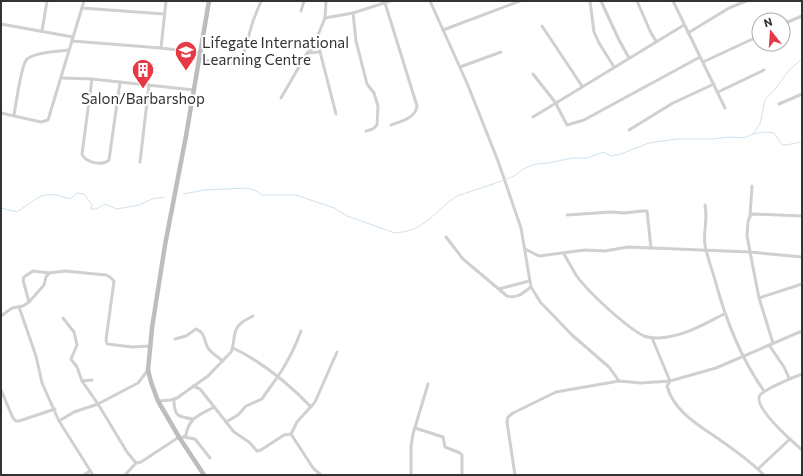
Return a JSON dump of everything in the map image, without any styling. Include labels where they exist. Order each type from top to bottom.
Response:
[{"type":"street","points":[[42,31],[47,1]]},
{"type":"street","points":[[1,112],[42,122],[48,120],[62,78],[84,1]]},
{"type":"street","points":[[161,48],[166,1]]},
{"type":"street","points":[[204,475],[158,401],[148,370],[166,239],[200,59],[209,1]]},
{"type":"street","points":[[200,59],[231,64],[240,63],[261,1]]},
{"type":"street","points":[[302,11],[304,1]]},
{"type":"street","points":[[326,1],[326,18],[318,35],[318,44],[336,114]]},
{"type":"street","points":[[326,18],[353,13],[390,1]]},
{"type":"street","points":[[430,1],[460,67],[498,161],[521,228],[531,287],[548,311],[572,335],[609,367],[619,381]]},
{"type":"street","points":[[443,30],[520,1]]},
{"type":"street","points":[[590,1],[594,32],[614,67]]},
{"type":"street","points":[[601,1],[629,58]]},
{"type":"street","points":[[637,1],[656,41]]},
{"type":"street","points":[[673,1],[725,108]]},
{"type":"street","points":[[688,33],[729,8],[746,1]]},
{"type":"street","points":[[385,3],[417,106],[417,109],[410,117],[391,125]]},
{"type":"street","points":[[82,8],[164,14]]},
{"type":"street","points":[[326,13],[332,16]]},
{"type":"street","points":[[353,13],[356,41],[367,84],[374,93],[378,106],[377,125],[373,129],[366,131]]},
{"type":"street","points":[[791,21],[802,16]]},
{"type":"street","points":[[1,25],[74,37]]},
{"type":"street","points":[[533,117],[555,102],[684,25]]},
{"type":"street","points":[[542,26],[582,86]]},
{"type":"street","points":[[703,62],[751,40]]},
{"type":"street","points":[[72,41],[161,48],[200,53]]},
{"type":"street","points":[[281,98],[307,53],[318,44]]},
{"type":"street","points":[[14,115],[23,66],[28,58],[34,55],[69,50]]},
{"type":"street","points":[[307,53],[320,52]]},
{"type":"street","points":[[460,67],[501,52]]},
{"type":"street","points":[[533,74],[555,102],[566,123],[570,124],[584,120],[700,57]]},
{"type":"street","points":[[718,92],[764,70]]},
{"type":"street","points":[[62,78],[92,79],[194,90]]},
{"type":"street","points":[[92,79],[82,154],[84,158],[88,160],[101,163],[109,160],[120,82]]},
{"type":"street","points":[[630,130],[673,103],[714,84]]},
{"type":"street","points":[[140,162],[149,85]]},
{"type":"street","points":[[779,104],[802,94]]},
{"type":"street","points":[[752,186],[747,236],[759,298],[773,343]]},
{"type":"street","points":[[705,206],[707,221],[705,231],[706,250],[724,314],[743,357],[764,391]]},
{"type":"street","points":[[567,215],[611,212],[624,213],[642,210],[647,211],[651,248]]},
{"type":"street","points":[[750,216],[758,213],[802,216]]},
{"type":"street","points":[[446,237],[463,259],[507,296],[519,296],[531,287]]},
{"type":"street","points":[[525,249],[540,256],[585,250],[605,251],[628,247],[750,252],[802,257]]},
{"type":"street","points":[[564,254],[579,279],[610,310],[634,330],[645,336],[652,338],[676,336],[724,314]]},
{"type":"street","points":[[29,302],[23,280],[24,277],[33,271],[82,272],[110,277],[114,281],[106,340],[107,344],[132,347],[151,346]]},
{"type":"street","points":[[1,316],[12,308],[19,307],[29,302],[44,286],[49,272]]},
{"type":"street","points":[[499,289],[529,281]]},
{"type":"street","points":[[759,298],[802,284]]},
{"type":"street","points":[[19,307],[36,356],[42,383],[55,409],[59,421],[93,475]]},
{"type":"street","points":[[158,401],[174,400],[208,376],[233,348],[235,333],[238,327],[244,320],[252,316]]},
{"type":"street","points":[[63,318],[74,332],[77,344],[71,359],[77,367],[82,381],[98,404],[121,443],[136,463]]},
{"type":"street","points":[[175,340],[186,336],[196,329],[199,330],[203,334],[208,348],[223,361]]},
{"type":"street","points":[[226,422],[238,415],[246,406],[262,399],[265,392],[278,377],[294,350],[301,331]]},
{"type":"street","points":[[515,475],[507,422],[508,418],[513,412],[556,392],[619,381],[641,383],[670,381],[716,368],[802,331]]},
{"type":"street","points":[[652,338],[670,381]]},
{"type":"street","points":[[769,345],[784,367],[789,378]]},
{"type":"street","points":[[233,348],[250,356],[278,377],[312,407]]},
{"type":"street","points":[[291,434],[297,422],[315,402],[337,352]]},
{"type":"street","points":[[59,421],[74,412],[98,404],[138,383],[148,370]]},
{"type":"street","points":[[802,374],[789,378],[764,391],[760,395],[759,399],[760,405],[766,413],[802,450]]},
{"type":"street","points":[[82,381],[92,380]]},
{"type":"street","points":[[670,381],[667,386],[670,394],[686,416],[698,427],[753,463],[764,475]]},
{"type":"street","points":[[411,475],[411,447],[428,384]]},
{"type":"street","points":[[193,386],[200,389],[234,432],[249,442],[257,451],[284,435],[291,434]]},
{"type":"street","points":[[1,390],[13,418],[16,420],[19,421],[55,409]]},
{"type":"street","points":[[174,400],[174,408],[177,416],[181,418],[193,419]]},
{"type":"street","points":[[125,475],[136,463],[141,462],[181,438],[193,419],[214,407]]},
{"type":"street","points":[[415,428],[443,437],[445,447],[460,453],[462,457],[462,475]]},
{"type":"street","points":[[291,434],[313,468],[321,475]]},
{"type":"street","points":[[181,438],[195,439],[210,458]]},
{"type":"street","points":[[758,469],[790,439]]},
{"type":"street","points":[[84,475],[90,471]]},
{"type":"waterway","points":[[753,134],[760,124],[765,100],[789,70],[802,59]]},
{"type":"waterway","points":[[507,179],[516,175],[523,169],[535,164],[549,163],[572,158],[587,158],[604,152],[611,156],[621,154],[649,143],[676,139],[712,139],[729,137],[744,138],[753,134],[765,132],[774,133],[782,145],[802,142]]},
{"type":"waterway","points":[[184,194],[204,190],[248,188],[262,195],[296,195],[334,208],[347,216],[395,233],[406,231],[422,224],[457,196],[502,181]]},
{"type":"waterway","points":[[1,208],[17,212],[36,199],[47,195],[61,196],[70,199],[77,193],[84,194],[92,205],[91,209],[96,209],[105,204],[117,209],[139,205],[152,199],[164,197]]},
{"type":"place","name":"Lifegate International Learning Centre","points":[[186,72]]},
{"type":"place","name":"Salon/Barbarshop","points":[[143,90]]}]
